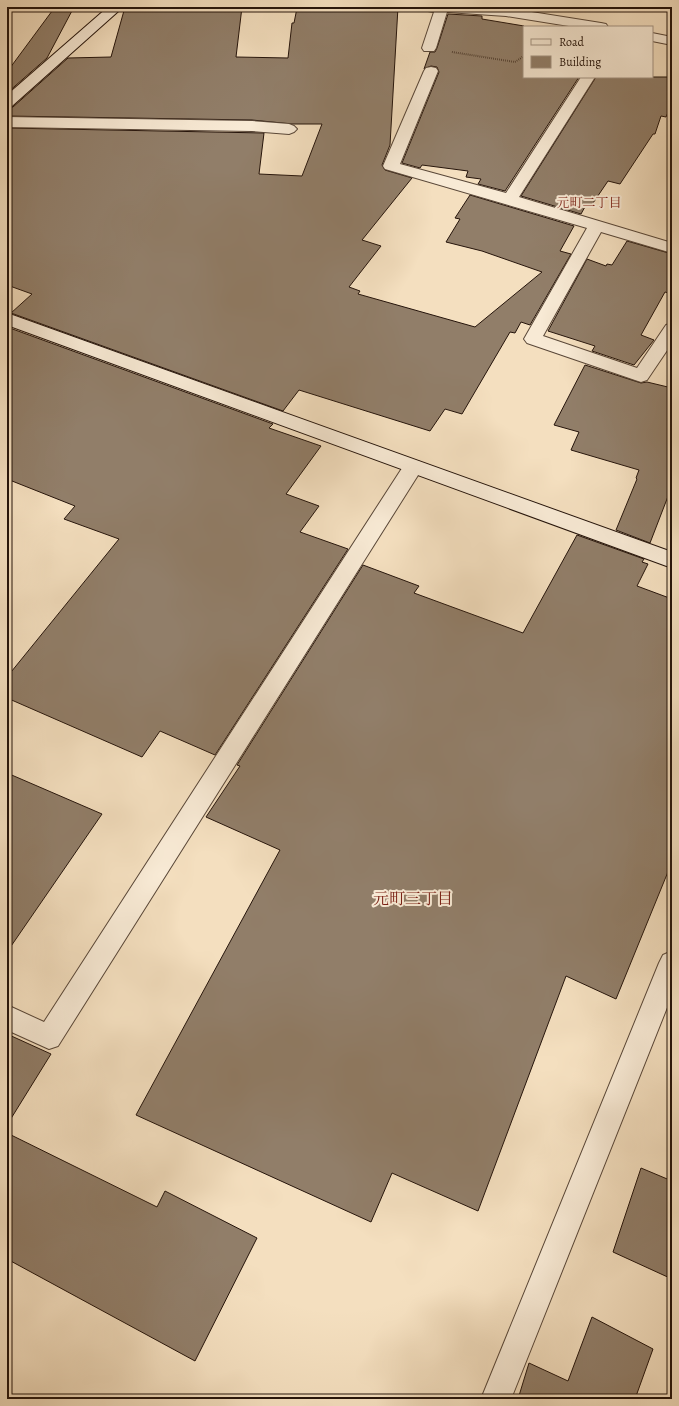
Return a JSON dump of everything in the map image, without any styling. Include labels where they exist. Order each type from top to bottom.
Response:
[{"type":"street","points":[[7,103],[116,7]]},
{"type":"street","points":[[427,7],[506,12],[595,26]]},
{"type":"street","points":[[429,48],[442,8]]},
{"type":"street","points":[[653,37],[672,41]]},
{"type":"street","points":[[431,71],[391,166],[510,199],[672,248]]},
{"type":"street","points":[[510,199],[587,78]]},
{"type":"street","points":[[7,122],[252,126],[289,129]]},
{"type":"street","points":[[596,226],[534,339],[641,376],[672,329]]},
{"type":"street","points":[[7,319],[672,560]]},
{"type":"street","points":[[7,1016],[49,1037],[413,467]]},
{"type":"street","points":[[496,1399],[672,963]]},
{"type":"path","points":[[451,51],[515,62],[523,57]]},
{"type":"building","points":[[55,7],[74,7],[47,58],[7,93],[7,72]]},
{"type":"building","points":[[125,7],[242,7],[236,57],[288,58],[292,23],[294,23],[297,8],[398,7],[390,145],[382,165],[385,170],[412,178],[362,240],[381,246],[349,287],[360,291],[358,294],[475,327],[542,272],[482,251],[446,242],[460,219],[455,218],[470,195],[574,226],[560,251],[571,254],[530,325],[521,322],[515,333],[510,332],[462,414],[445,409],[430,431],[299,390],[283,411],[11,313],[32,294],[7,285],[7,128],[264,133],[259,174],[302,176],[322,124],[292,124],[252,120],[7,116],[7,108],[13,107],[68,58],[111,57]]},
{"type":"building","points":[[448,14],[482,16],[482,19],[524,26],[523,78],[578,78],[505,191],[478,184],[481,179],[466,177],[468,171],[422,165],[420,168],[402,163],[439,72],[437,67],[431,66],[424,69],[430,52],[435,52]]},
{"type":"building","points":[[672,77],[672,103],[666,117],[661,116],[655,134],[653,134],[620,184],[608,181],[591,206],[586,205],[581,214],[521,196],[595,78]]},
{"type":"building","points":[[627,241],[672,254],[672,294],[665,292],[641,335],[654,340],[634,365],[592,351],[595,346],[548,331],[587,259],[606,266],[607,264],[612,265]]},
{"type":"building","points":[[7,327],[273,424],[269,428],[321,446],[286,494],[319,506],[300,532],[348,549],[215,755],[160,731],[142,757],[7,698],[7,677],[119,539],[64,519],[75,506],[7,479]]},
{"type":"building","points":[[585,365],[641,383],[647,382],[672,388],[672,486],[650,543],[616,530],[637,479],[639,470],[571,450],[579,432],[554,425]]},
{"type":"building","points":[[577,535],[644,559],[642,562],[648,564],[637,586],[672,599],[672,862],[616,999],[566,976],[478,1211],[392,1173],[371,1222],[136,1115],[280,850],[206,817],[240,766],[237,765],[363,565],[419,586],[414,593],[523,633]]},
{"type":"building","points":[[7,773],[102,814],[7,952]]},
{"type":"building","points":[[7,1034],[51,1054],[7,1125]]},
{"type":"building","points":[[7,1133],[157,1207],[165,1191],[257,1238],[195,1361],[7,1259]]},
{"type":"building","points":[[641,1168],[672,1181],[672,1279],[613,1252]]},
{"type":"building","points":[[592,1317],[653,1349],[635,1399],[518,1399],[529,1363],[568,1381]]},
{"type":"district","name":"元町二丁目","points":[[589,202]]},
{"type":"district","name":"元町三丁目","points":[[413,898]]}]
